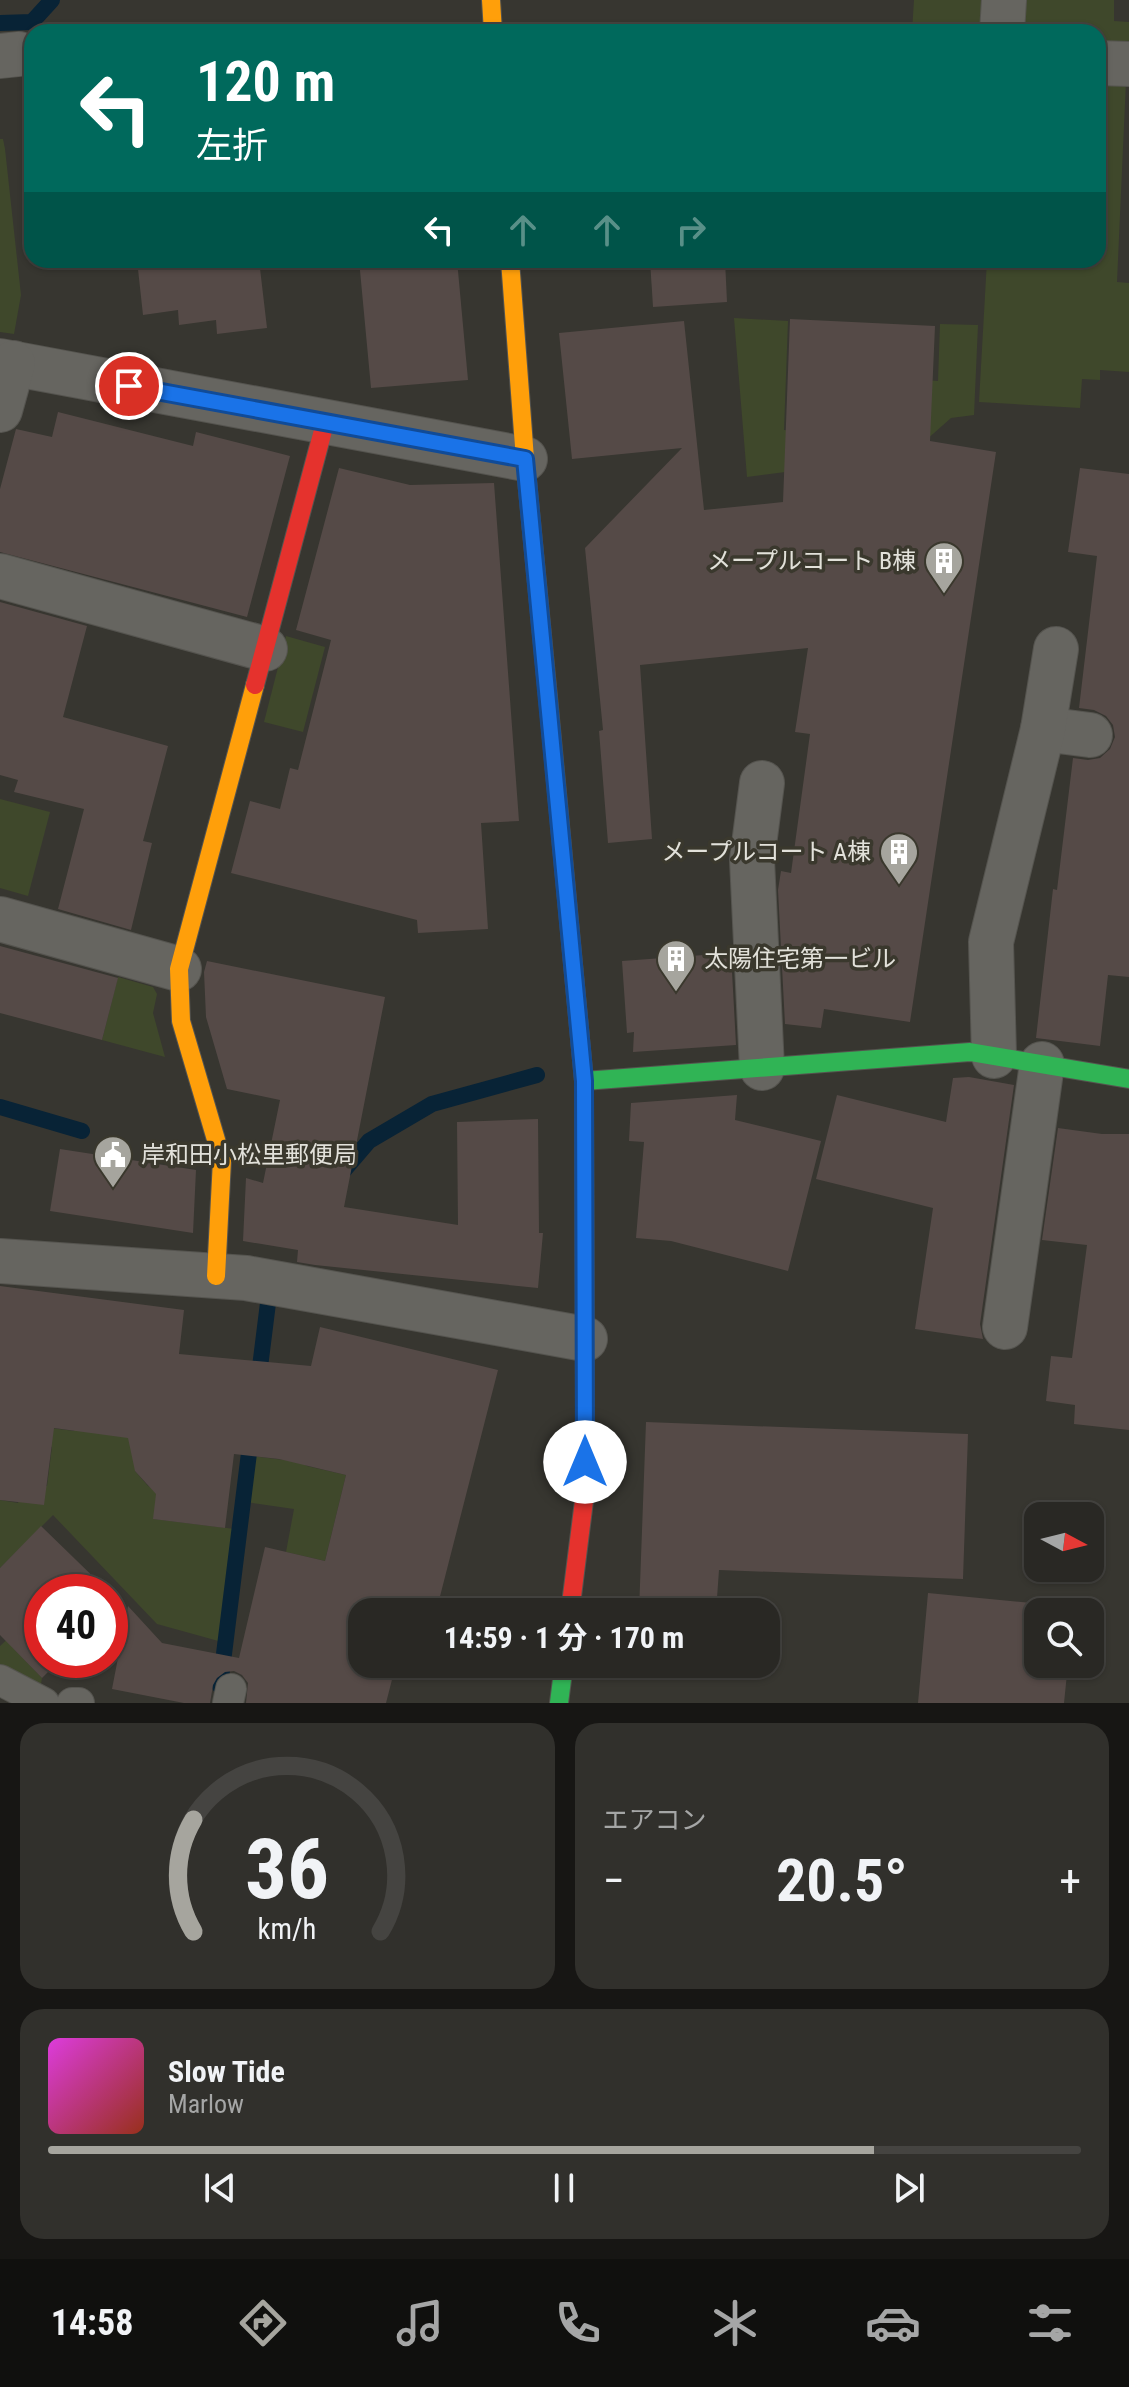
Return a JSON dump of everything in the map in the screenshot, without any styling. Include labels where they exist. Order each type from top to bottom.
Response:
[{"type":"street","points":[[491,0],[492,24]]},
{"type":"street","points":[[1002,24],[1004,0]]},
{"type":"street","points":[[1106,63],[1129,64]]},
{"type":"street","points":[[511,268],[525,459],[584,1081],[585,1493],[572,1598]]},
{"type":"street","points":[[0,410],[6,362],[525,459]]},
{"type":"street","points":[[216,1276],[222,1160],[181,1021],[179,969],[325,423]]},
{"type":"street","points":[[0,576],[265,649]]},
{"type":"street","points":[[994,1056],[991,942],[1043,729],[1056,649]]},
{"type":"street","points":[[1043,729],[1090,735]]},
{"type":"street","points":[[762,783],[752,860],[762,1068]]},
{"type":"street","points":[[0,919],[179,969]]},
{"type":"street","points":[[584,1081],[970,1052],[1128,1077]]},
{"type":"street","points":[[1005,1327],[1042,1064]]},
{"type":"street","points":[[0,1261],[270,1282],[585,1339]]},
{"type":"street","points":[[559,1703],[562,1678]]},
{"type":"lane","points":[[0,1680],[44,1703]]},
{"type":"lane","points":[[0,1695],[18,1703]]},
{"type":"lane","points":[[72,1703],[79,1703]]},
{"type":"green space","points":[[914,0],[989,0],[988,24],[912,24]]},
{"type":"green space","points":[[1023,0],[1114,0],[1114,21],[1129,22],[1129,51],[1106,50],[1106,24],[1022,24]]},
{"type":"green space","points":[[1106,80],[1126,81],[1117,282],[1129,283],[1129,372],[1100,370],[1100,380],[1082,379],[1080,408],[979,402],[987,268],[1106,268]]},
{"type":"green space","points":[[0,139],[3,139],[5,149],[21,295],[14,334],[0,332]]},
{"type":"green space","points":[[734,318],[788,321],[784,430],[879,434],[925,380],[938,381],[940,324],[978,325],[974,415],[951,418],[916,449],[894,458],[747,477]]},
{"type":"green space","points":[[286,636],[325,647],[303,732],[264,722]]},
{"type":"green space","points":[[0,799],[50,812],[28,896],[0,888]]},
{"type":"green space","points":[[118,977],[153,987],[157,994],[153,1013],[165,1057],[102,1040]]},
{"type":"green space","points":[[81,1379],[146,1408],[135,1471],[148,1486],[157,1490],[154,1519],[235,1529],[222,1642],[157,1624],[128,1594],[128,1574],[109,1574],[53,1515],[0,1568],[0,1500],[18,1503],[22,1482],[47,1486],[52,1447],[5,1422],[74,1431]]},
{"type":"green space","points":[[251,1456],[300,1462],[346,1475],[325,1561],[286,1552],[294,1509],[246,1502]]},
{"type":"green space","points":[[24,1624],[24,1636],[12,1647],[24,1659],[24,1678],[42,1678],[40,1689],[0,1673],[0,1646]]},
{"type":"building","points":[[138,268],[260,268],[267,328],[217,334],[216,320],[179,325],[178,310],[143,315]]},
{"type":"building","points":[[360,268],[458,268],[468,380],[371,388]]},
{"type":"building","points":[[651,268],[725,268],[727,302],[653,307]]},
{"type":"building","points":[[790,319],[935,326],[930,441],[996,452],[910,1022],[824,1009],[821,1028],[785,1024],[778,890],[781,871],[791,873],[810,734],[795,732],[808,648],[640,665],[652,839],[608,843],[599,731],[603,730],[585,548],[682,448],[572,459],[559,333],[684,321],[704,510],[783,502]]},
{"type":"building","points":[[58,412],[193,446],[196,432],[290,456],[247,617],[0,552],[0,489],[16,429],[52,437]]},
{"type":"building","points":[[339,468],[410,485],[494,483],[519,821],[481,823],[488,929],[418,933],[417,920],[231,873],[250,801],[280,809],[290,768],[298,770],[331,640],[296,630]]},
{"type":"building","points":[[1080,468],[1129,474],[1129,977],[1108,975],[1100,1046],[1036,1038],[1053,889],[1057,890],[1073,758],[1100,758],[1110,749],[1115,737],[1113,725],[1106,716],[1079,708],[1097,556],[1068,552]]},
{"type":"building","points":[[0,602],[87,626],[63,717],[168,746],[143,841],[152,843],[131,930],[58,909],[84,809],[14,792],[18,780],[0,775]]},
{"type":"building","points":[[0,946],[118,978],[102,1040],[0,1013]]},
{"type":"building","name":"太陽住宅第一ビル","points":[[731,953],[736,1045],[633,1052],[634,1032],[627,1033],[622,961]]},
{"type":"building","points":[[207,961],[385,997],[344,1207],[458,1225],[457,1122],[538,1119],[539,1233],[543,1233],[538,1288],[315,1265],[297,1262],[298,1250],[243,1241],[246,1178],[263,1183],[280,1100],[227,1089],[206,1017],[204,972]]},
{"type":"building","points":[[969,1077],[1014,1085],[980,1324],[983,1339],[915,1329],[933,1208],[816,1179],[837,1095],[946,1122],[953,1078]]},
{"type":"building","points":[[737,1095],[735,1120],[821,1141],[788,1271],[671,1241],[636,1238],[644,1142],[629,1141],[631,1103]]},
{"type":"building","points":[[1058,1128],[1129,1134],[1129,1430],[1074,1424],[1075,1405],[1046,1401],[1051,1356],[1072,1358],[1087,1245],[1042,1240]]},
{"type":"building","name":"岸和田小松里郵便局","points":[[60,1149],[196,1170],[193,1233],[50,1211]]},
{"type":"building","points":[[0,1286],[184,1310],[179,1354],[311,1366],[320,1327],[498,1370],[440,1598],[348,1598],[348,1678],[392,1678],[386,1703],[246,1703],[248,1683],[234,1671],[225,1672],[217,1678],[210,1703],[184,1703],[112,1689],[114,1678],[128,1678],[128,1606],[162,1643],[239,1658],[265,1547],[325,1561],[346,1475],[279,1459],[234,1454],[225,1528],[153,1519],[156,1494],[135,1471],[128,1438],[54,1428],[44,1505],[0,1500]]},
{"type":"building","points":[[646,1422],[968,1434],[963,1579],[719,1570],[717,1598],[640,1598]]},
{"type":"building","points":[[41,1526],[90,1574],[24,1574],[24,1660],[0,1635],[0,1568]]},
{"type":"building","points":[[928,1593],[1024,1602],[1024,1678],[1067,1678],[1064,1703],[918,1703]]},
{"type":"waterway","points":[[0,23],[32,22],[52,0]]},
{"type":"waterway","points":[[340,1175],[369,1141],[432,1104],[537,1075]]},
{"type":"waterway","points":[[0,1107],[82,1131]]},
{"type":"waterway","points":[[258,1383],[268,1303]]},
{"type":"waterway","points":[[220,1686],[251,1437]]},
{"type":"traffic: fast","points":[[548,697],[584,1081],[585,1411]]},
{"type":"traffic: fast","points":[[584,1081],[970,1052],[1129,1079]]},
{"type":"traffic: fast","points":[[559,1703],[562,1678]]},
{"type":"traffic: slow","points":[[491,0],[492,24]]},
{"type":"traffic: slow","points":[[511,268],[548,697]]},
{"type":"traffic: slow","points":[[216,1276],[222,1160],[181,1021],[179,969],[255,685]]},
{"type":"traffic: jam","points":[[255,685],[325,423]]},
{"type":"traffic: jam","points":[[572,1598],[585,1493],[585,1411]]},
{"type":"place","name":"メープルコート B棟","points":[[944,595]]},
{"type":"place","name":"メープルコート A棟","points":[[899,886]]},
{"type":"place","name":"太陽住宅第一ビル","points":[[676,993]]},
{"type":"place","name":"岸和田小松里郵便局","points":[[113,1189]]},
{"type":"route","points":[[129,386],[525,459],[584,1081],[585,1462]]}]
